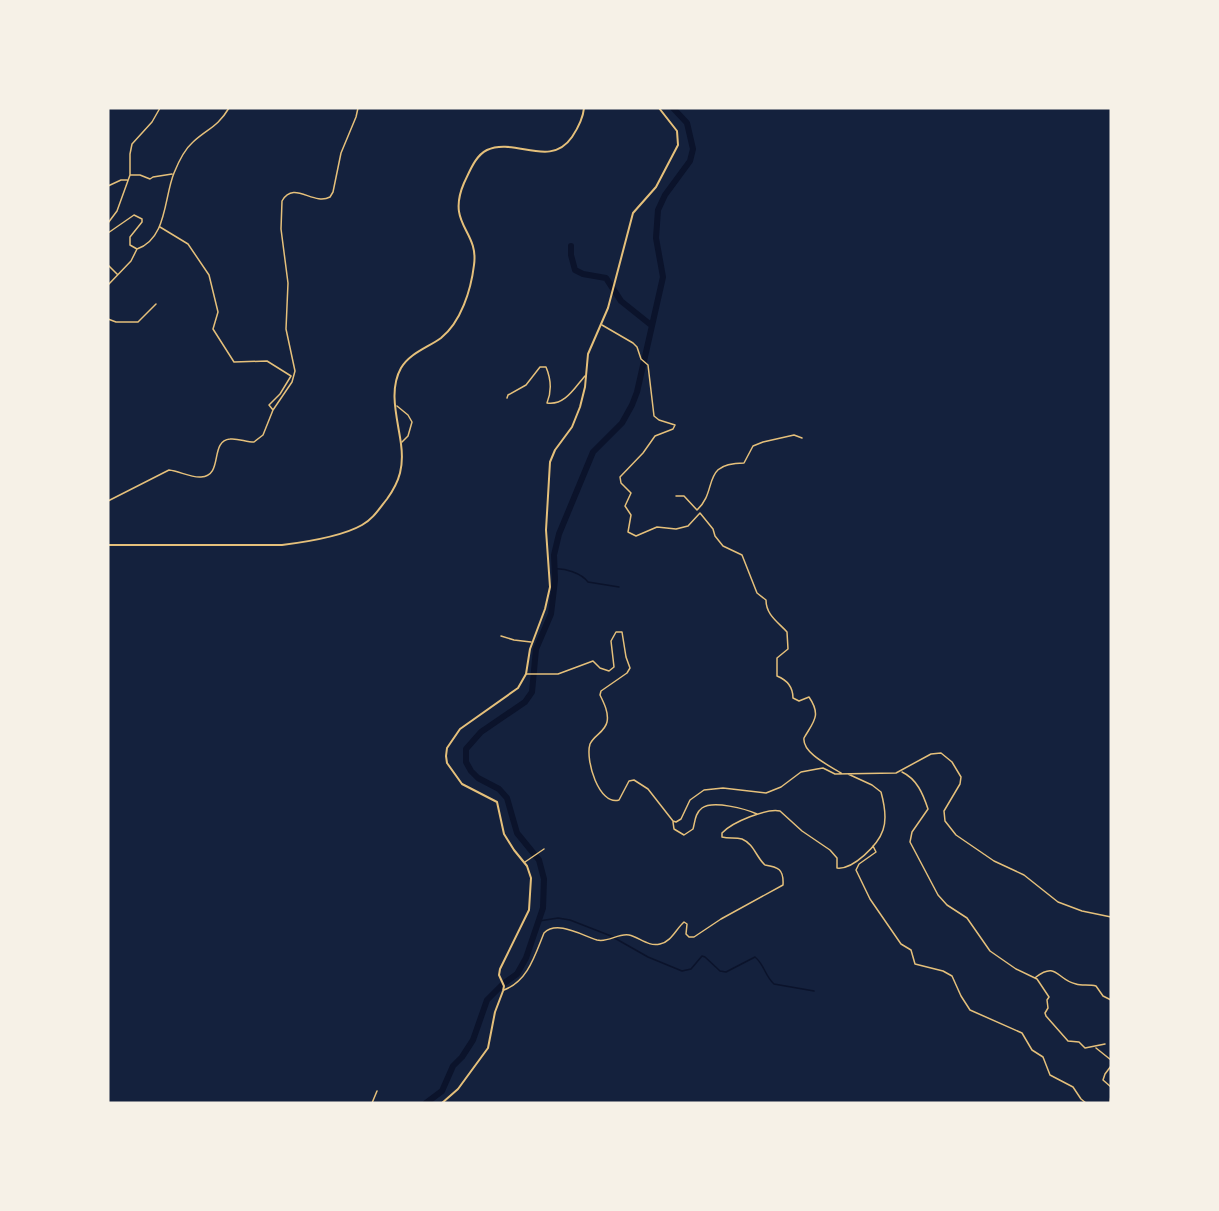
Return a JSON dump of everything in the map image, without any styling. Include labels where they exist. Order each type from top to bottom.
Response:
[{"type":"main road","points":[[108,545],[141,547],[279,546],[303,543],[346,532],[361,526],[372,517],[399,480],[403,465],[395,388],[402,368],[411,357],[451,329],[460,312],[474,266],[475,256],[472,243],[460,217],[458,201],[474,164],[485,151],[500,147],[545,152],[564,146],[581,123],[584,108]]},
{"type":"main road","points":[[442,1103],[458,1089],[488,1048],[495,1012],[504,986],[499,975],[500,969],[529,910],[530,872],[504,834],[497,802],[462,784],[452,771],[446,756],[447,748],[460,729],[518,688],[528,674],[532,642],[545,609],[550,587],[546,530],[550,462],[555,450],[576,418],[585,387],[588,354],[602,325],[633,213],[656,187],[678,144],[677,131],[660,108]]},
{"type":"street","points":[[108,223],[117,211],[130,175],[132,144],[152,122],[160,108]]},
{"type":"street","points":[[108,285],[131,261],[137,249],[142,247],[160,227],[173,175],[187,149],[195,140],[217,125],[229,108]]},
{"type":"street","points":[[108,501],[169,470],[196,477],[207,476],[213,470],[219,445],[228,439],[247,442],[259,439],[263,435],[273,410],[292,382],[295,371],[286,329],[288,283],[281,230],[282,201],[288,194],[297,192],[317,200],[330,197],[333,192],[340,153],[358,108]]},
{"type":"street","points":[[130,175],[140,175],[150,179],[170,173],[173,175]]},
{"type":"street","points":[[108,186],[121,180],[128,180]]},
{"type":"street","points":[[108,233],[134,215],[140,217],[141,225],[129,241],[132,247],[137,249]]},
{"type":"street","points":[[160,227],[188,244],[209,275],[218,312],[213,329],[234,362],[267,361],[291,376],[280,394],[268,405],[273,410]]},
{"type":"street","points":[[108,265],[118,274]]},
{"type":"street","points":[[108,319],[116,322],[138,322],[156,304]]},
{"type":"street","points":[[602,325],[637,347],[641,359],[648,365],[654,416],[659,420],[673,423],[675,427],[655,436],[643,453],[620,477],[621,483],[631,493],[624,506],[631,515],[628,532],[636,536],[657,527],[676,529],[688,526],[700,513]]},
{"type":"street","points":[[507,398],[526,385],[540,367],[546,367],[550,382],[547,404],[553,404],[567,397],[585,375]]},
{"type":"street","points":[[396,406],[408,414],[412,422],[408,436],[401,442]]},
{"type":"street","points":[[697,510],[706,500],[711,478],[723,465],[744,463],[753,446],[763,442],[794,435],[802,438]]},
{"type":"street","points":[[676,496],[684,496],[700,513],[723,546],[742,555],[757,593],[766,600],[769,614],[788,632],[788,649],[777,658],[777,676],[787,682],[793,691],[793,698],[799,701],[809,697],[812,701],[816,717],[804,738],[804,745],[842,774]]},
{"type":"street","points":[[528,674],[558,675],[593,661],[604,670],[613,670],[611,641],[616,632],[622,632],[630,668],[627,673],[601,691],[600,695],[608,719],[606,728],[593,738],[589,750],[590,769],[608,799],[619,800],[629,781],[634,780],[648,789],[673,821],[674,829],[684,835],[693,829],[697,814],[703,807],[712,804],[757,814]]},
{"type":"street","points":[[501,636],[532,642]]},
{"type":"street","points":[[673,821],[681,819],[690,800],[704,790],[717,788],[766,793],[781,787],[801,772],[808,770],[823,768],[835,774],[886,774],[901,771],[931,754],[945,755],[961,777],[960,784],[944,811],[945,821],[956,836],[994,861],[1024,875],[1058,902],[1082,911],[1111,917]]},
{"type":"street","points":[[901,771],[908,774],[916,783],[923,793],[928,809],[912,832],[910,842],[938,896],[967,918],[990,951],[998,958],[1035,978],[1049,998],[1045,1013],[1049,1021],[1068,1041],[1079,1042],[1085,1048],[1105,1044]]},
{"type":"street","points":[[503,991],[515,986],[522,979],[544,933],[553,927],[603,941],[627,934],[650,944],[659,945],[670,938],[684,922],[687,924],[686,934],[694,937],[721,919],[783,885],[780,869],[765,865],[751,845],[739,838],[722,837],[721,834],[726,828],[757,814],[774,809],[783,812],[802,831],[830,850],[837,858],[837,868],[847,868],[868,852],[881,835],[885,823],[881,792],[872,785],[846,773]]},
{"type":"street","points":[[873,846],[876,852],[859,864],[856,870],[870,899],[901,945],[911,950],[915,964],[948,973],[955,981],[970,1010],[1022,1033],[1032,1050],[1043,1057],[1050,1075],[1073,1088],[1086,1103]]},
{"type":"street","points":[[524,863],[544,849]]},
{"type":"street","points":[[1035,978],[1041,973],[1052,970],[1074,984],[1096,986],[1103,996],[1111,1000]]},
{"type":"street","points":[[1096,1047],[1111,1060]]},
{"type":"street","points":[[1111,1066],[1103,1080],[1111,1088]]},
{"type":"street","points":[[372,1103],[377,1091]]},
{"type":"street","points":[[1110,1103],[1111,1095]]},
{"type":"waterway","points":[[426,1103],[442,1091],[453,1066],[473,1040],[487,1000],[517,974],[526,958],[543,908],[544,879],[539,860],[517,833],[507,798],[499,789],[478,778],[471,771],[466,762],[466,749],[481,732],[525,702],[532,692],[536,649],[551,614],[555,580],[554,555],[559,534],[593,452],[622,423],[637,392],[663,277],[656,238],[658,210],[665,195],[690,161],[693,149],[687,123],[673,108]]},
{"type":"waterway","points":[[571,246],[575,270],[583,274],[606,278],[621,301],[651,325]]},
{"type":"waterway","points":[[554,569],[572,572],[588,582],[619,587]]},
{"type":"waterway","points":[[539,921],[558,918],[570,920],[611,936],[648,957],[682,971],[691,969],[702,956],[720,971],[726,972],[755,957],[774,984],[814,991]]}]
